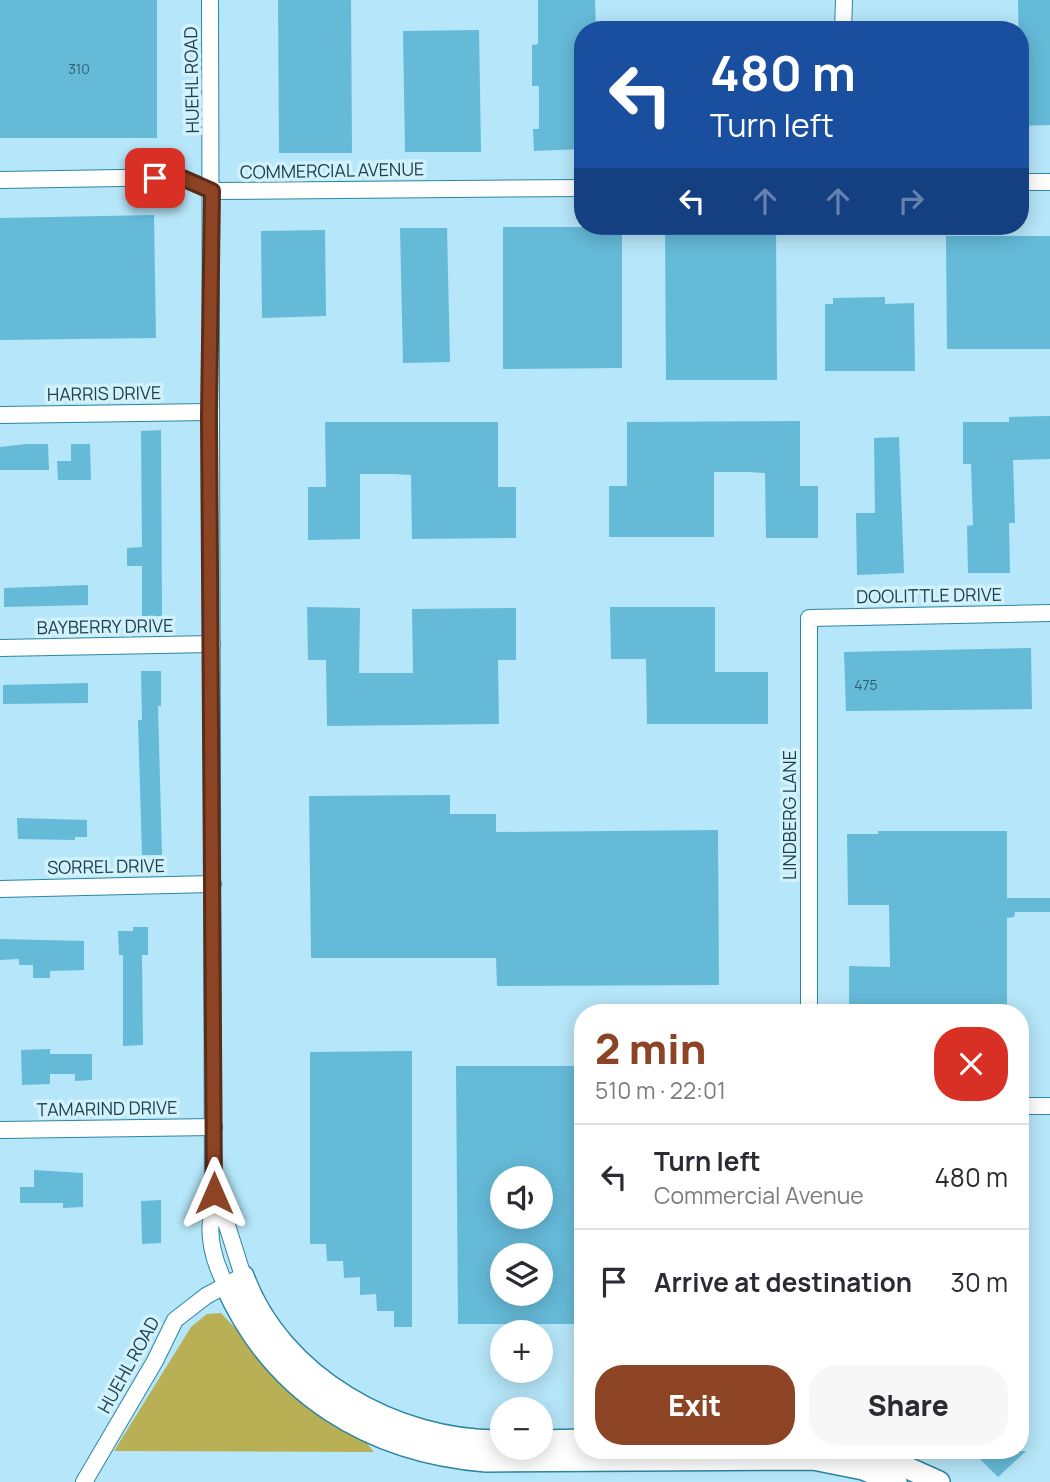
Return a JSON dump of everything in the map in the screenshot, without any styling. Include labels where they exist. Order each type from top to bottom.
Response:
[{"type":"street","name":"HUEHL ROAD","points":[[84,1482],[155,1361],[175,1320],[235,1280],[225,1219],[214,1209],[209,412],[211,0]]},
{"type":"street","points":[[844,0],[844,21]]},
{"type":"street","name":"COMMERCIAL AVENUE","points":[[0,180],[180,177],[212,191],[574,188]]},
{"type":"street","points":[[1029,182],[1050,182]]},
{"type":"street","name":"HARRIS DRIVE","points":[[0,415],[209,412]]},
{"type":"street","name":"DOOLITTLE DRIVE","points":[[809,618],[1050,613]]},
{"type":"street","name":"LINDBERG LANE","points":[[809,618],[809,1004]]},
{"type":"street","name":"BAYBERRY DRIVE","points":[[0,648],[212,645]]},
{"type":"street","name":"SORREL DRIVE","points":[[0,889],[213,884]]},
{"type":"street","points":[[1029,1106],[1050,1106]]},
{"type":"street","name":"TAMARIND DRIVE","points":[[0,1130],[214,1126]]},
{"type":"street","points":[[235,1280],[286,1343],[326,1383],[364,1409],[415,1430],[452,1438],[490,1440]]},
{"type":"street","points":[[235,1280],[256,1339],[308,1394],[356,1427],[412,1450],[448,1458],[486,1461],[813,1459],[863,1469],[896,1482]]},
{"type":"street","points":[[553,1441],[574,1440]]},
{"type":"street","points":[[888,1459],[939,1482]]},
{"type":"shaded area","points":[[221,1313],[312,1411],[362,1437],[374,1452],[114,1451],[191,1327],[207,1314]]},
{"type":"building","points":[[0,0],[157,0],[157,138],[0,138]]},
{"type":"building","points":[[278,0],[351,0],[352,153],[279,153]]},
{"type":"building","points":[[538,0],[595,0],[596,21],[574,21],[574,149],[534,151],[533,129],[539,129],[539,86],[532,86],[532,45],[538,44]]},
{"type":"building","points":[[1018,0],[1050,0],[1050,125],[1029,126],[1029,21],[1018,21]]},
{"type":"building","points":[[479,30],[481,152],[405,152],[403,31]]},
{"type":"building","points":[[154,215],[156,338],[0,340],[0,218]]},
{"type":"building","points":[[503,227],[574,227],[574,235],[622,235],[622,368],[503,369]]},
{"type":"building","points":[[400,228],[447,228],[450,362],[403,363]]},
{"type":"building","points":[[325,230],[326,316],[262,318],[261,231]]},
{"type":"building","points":[[665,235],[776,235],[777,380],[666,380]]},
{"type":"building","points":[[946,236],[1050,236],[1050,349],[947,349]]},
{"type":"building","points":[[885,297],[885,304],[914,303],[915,371],[825,371],[825,304],[833,304],[833,298]]},
{"type":"building","points":[[1050,416],[1050,459],[1013,460],[1015,523],[1009,523],[1010,573],[968,573],[967,526],[973,525],[971,464],[963,464],[963,422],[1009,422],[1009,417]]},
{"type":"building","points":[[800,421],[800,486],[818,486],[818,538],[766,538],[765,473],[749,472],[714,472],[714,537],[609,537],[609,486],[627,486],[627,422]]},
{"type":"building","points":[[325,422],[498,422],[498,487],[516,487],[516,538],[412,539],[411,475],[360,474],[360,539],[308,540],[308,487],[326,487]]},
{"type":"building","points":[[161,430],[162,616],[142,616],[142,566],[127,566],[127,548],[142,547],[141,431]]},
{"type":"building","points":[[899,437],[904,573],[857,575],[856,513],[875,513],[874,438]]},
{"type":"building","points":[[48,444],[49,470],[0,470],[0,447]]},
{"type":"building","points":[[71,444],[90,444],[91,480],[58,480],[57,461],[71,461]]},
{"type":"building","points":[[88,585],[88,605],[4,607],[4,588]]},
{"type":"building","points":[[307,607],[360,608],[359,673],[413,673],[412,609],[516,608],[516,660],[498,660],[499,724],[327,726],[326,660],[308,660]]},
{"type":"building","points":[[610,607],[715,607],[715,672],[768,672],[768,724],[647,724],[646,659],[611,659]]},
{"type":"building","points":[[1031,648],[1032,709],[846,711],[844,652]]},
{"type":"building","points":[[141,671],[161,671],[161,706],[158,706],[162,855],[142,855],[138,720],[142,720]]},
{"type":"building","points":[[88,683],[88,703],[3,704],[3,685]]},
{"type":"building","points":[[450,795],[450,814],[496,814],[496,832],[718,830],[719,985],[497,986],[496,958],[311,958],[309,796]]},
{"type":"building","points":[[17,818],[87,820],[87,837],[75,837],[75,840],[18,839]]},
{"type":"building","points":[[878,831],[1007,831],[1007,898],[1050,898],[1050,912],[1015,912],[1014,917],[1007,918],[1007,1004],[849,1004],[849,966],[890,967],[889,905],[848,905],[847,834],[878,834]]},
{"type":"building","points":[[133,927],[148,927],[148,955],[142,955],[143,1045],[123,1046],[123,955],[119,955],[118,931],[133,931]]},
{"type":"building","points":[[0,939],[84,941],[84,970],[50,971],[50,978],[33,978],[33,965],[19,965],[19,959],[0,960]]},
{"type":"building","points":[[50,1049],[50,1054],[92,1054],[92,1080],[75,1081],[75,1074],[50,1074],[50,1084],[22,1085],[21,1050]]},
{"type":"building","points":[[412,1051],[412,1327],[394,1327],[394,1311],[377,1311],[376,1294],[360,1295],[360,1277],[344,1278],[343,1261],[327,1261],[326,1244],[310,1244],[310,1052]]},
{"type":"building","points":[[456,1066],[574,1066],[574,1324],[553,1324],[553,1320],[490,1320],[490,1324],[458,1324]]},
{"type":"building","points":[[34,1170],[83,1173],[83,1207],[63,1208],[63,1203],[20,1203],[20,1187],[34,1187]]},
{"type":"building","points":[[161,1200],[161,1243],[142,1244],[141,1201]]},
{"type":"building","points":[[980,1459],[1017,1459],[998,1477]]},
{"type":"route","points":[[155,178],[180,177],[212,191],[209,416],[214,1193]]}]
